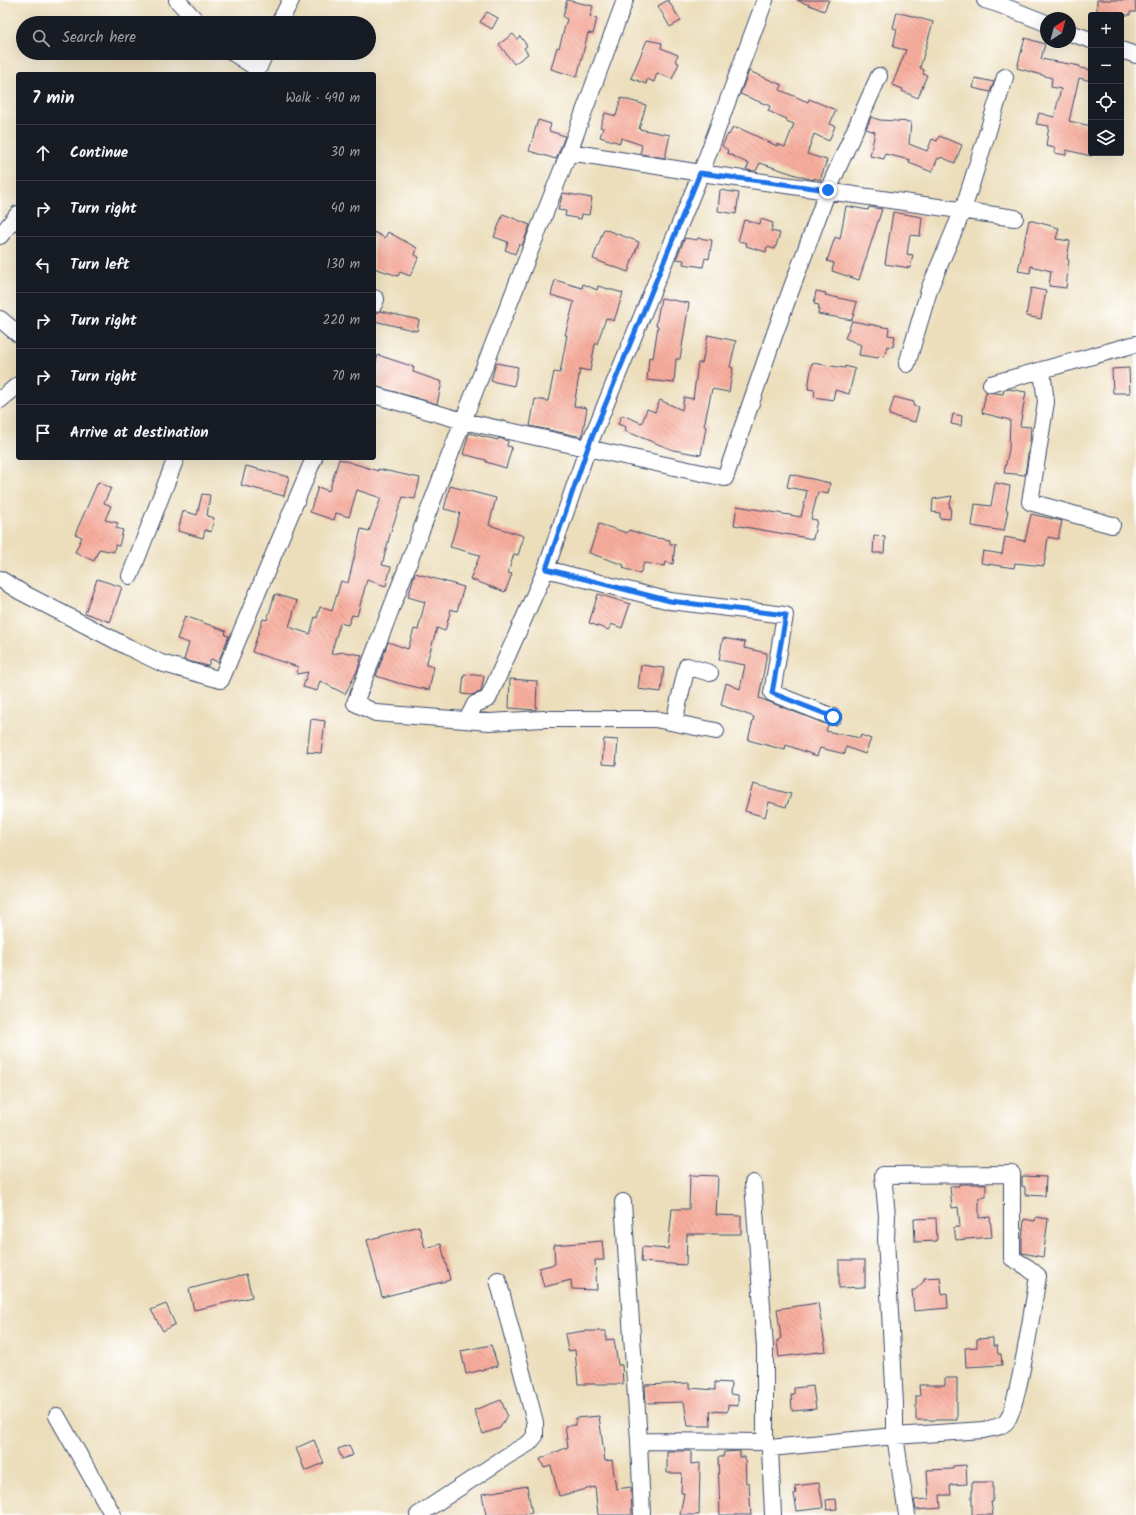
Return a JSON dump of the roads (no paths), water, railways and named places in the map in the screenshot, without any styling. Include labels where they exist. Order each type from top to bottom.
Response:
[{"type":"street","points":[[177,0],[192,16]]},
{"type":"street","points":[[283,16],[291,0]]},
{"type":"street","points":[[626,0],[569,152],[463,421],[355,703],[376,713],[490,722],[543,719],[655,719],[716,731]]},
{"type":"street","points":[[467,720],[475,704],[488,699],[546,569],[588,447],[700,173],[765,0]]},
{"type":"street","points":[[985,0],[1040,21]]},
{"type":"street","points":[[1076,35],[1088,39]]},
{"type":"street","points":[[1124,51],[1136,55]]},
{"type":"street","points":[[242,60],[257,71],[262,60]]},
{"type":"street","points":[[376,396],[463,421],[725,478],[775,333],[828,190],[879,76]]},
{"type":"street","points":[[907,364],[930,287],[963,210],[1005,77]]},
{"type":"street","points":[[569,152],[700,173],[828,190],[1015,218]]},
{"type":"street","points":[[0,236],[16,216]]},
{"type":"street","points":[[0,319],[16,332]]},
{"type":"street","points":[[991,384],[1136,344]]},
{"type":"street","points":[[1042,370],[1046,402],[1030,502],[1112,525]]},
{"type":"street","points":[[0,400],[16,387]]},
{"type":"street","points":[[130,576],[175,460]]},
{"type":"street","points":[[0,579],[21,592],[161,663],[221,680],[313,460]]},
{"type":"street","points":[[546,569],[670,601],[786,615],[772,693],[833,717]]},
{"type":"street","points":[[674,722],[688,666],[710,673]]},
{"type":"street","points":[[640,1441],[768,1445],[895,1436],[983,1430],[997,1427],[1006,1422],[1011,1414],[1020,1379],[1038,1276],[1028,1267],[1012,1258],[1012,1174],[883,1175],[887,1216],[886,1239],[895,1396],[895,1436],[906,1515]]},
{"type":"street","points":[[753,1183],[765,1348],[768,1445],[773,1515]]},
{"type":"street","points":[[623,1202],[640,1441],[642,1515]]},
{"type":"street","points":[[418,1515],[523,1447],[535,1436],[535,1422],[498,1280]]},
{"type":"street","points":[[57,1416],[113,1515]]}]
